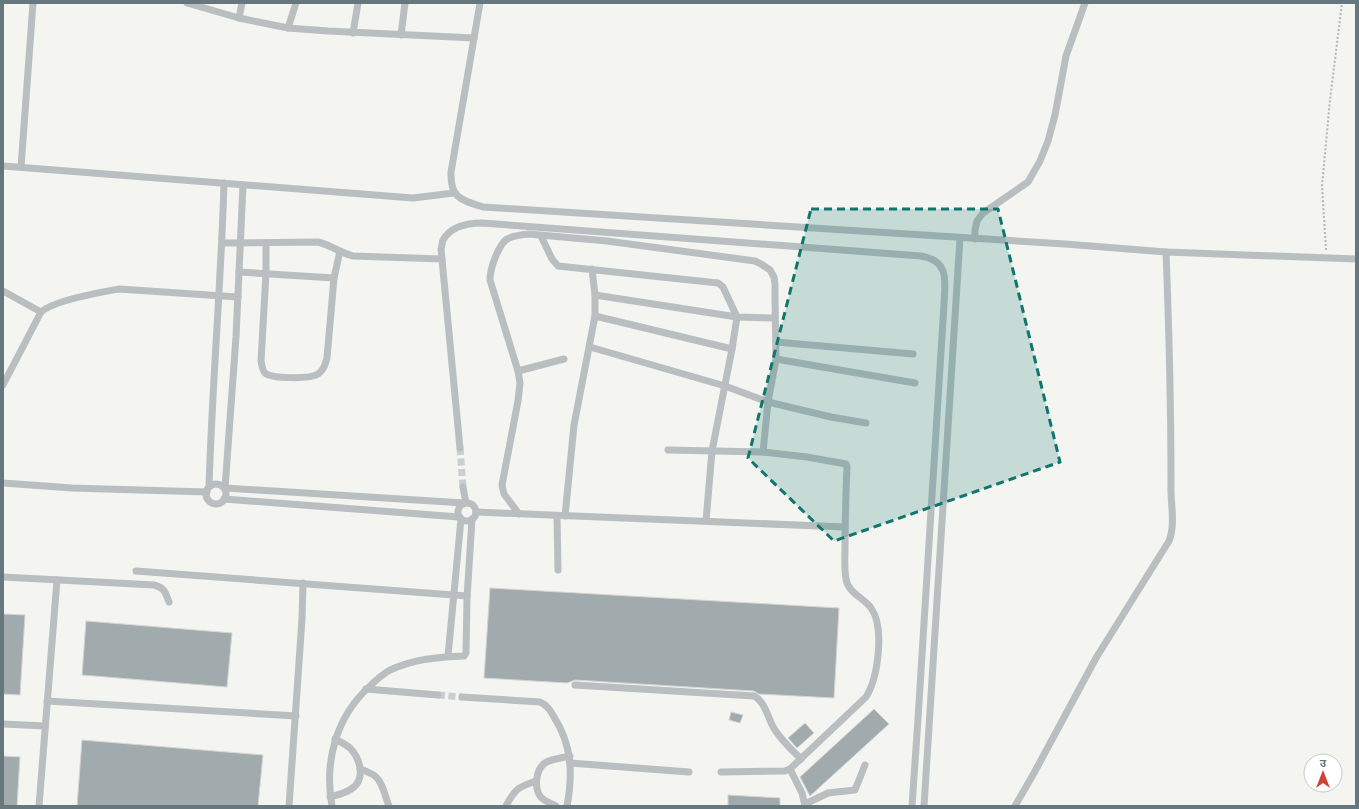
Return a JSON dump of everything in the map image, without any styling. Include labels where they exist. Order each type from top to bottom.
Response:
[{"type":"street","points":[[21,167],[33,3]]},
{"type":"street","points":[[186,3],[239,18],[288,28],[353,33],[474,38]]},
{"type":"street","points":[[239,18],[242,3]]},
{"type":"street","points":[[288,28],[296,3]]},
{"type":"street","points":[[353,33],[358,3]]},
{"type":"street","points":[[401,35],[405,3]]},
{"type":"street","points":[[480,3],[450,184],[454,193],[464,202],[483,207],[1065,244],[1166,252],[1356,259]]},
{"type":"street","points":[[974,239],[977,221],[983,213],[1028,182],[1040,161],[1048,141],[1055,115],[1066,56],[1085,3]]},
{"type":"street","points":[[3,166],[413,198],[454,193]]},
{"type":"street","points":[[224,183],[220,296],[215,340],[208,499],[213,503],[219,503],[224,500],[460,518],[467,521],[472,519]]},
{"type":"street","points":[[224,500],[226,494],[225,488],[238,297],[243,185]]},
{"type":"street","points":[[460,448],[441,250],[443,240],[458,227],[470,223],[482,223],[921,256],[930,257],[940,264],[945,276],[944,304],[912,806]]},
{"type":"street","points":[[518,514],[504,494],[502,485],[518,401],[520,382],[490,280],[490,270],[501,244],[505,240],[517,235],[607,241],[755,261],[767,267],[774,277],[776,284],[776,359],[768,402],[764,452]]},
{"type":"street","points":[[541,236],[555,264],[558,266],[718,283],[723,287],[737,316],[712,451],[706,521]]},
{"type":"street","points":[[924,806],[960,238]]},
{"type":"street","points":[[222,243],[318,242],[327,244],[353,256],[442,260]]},
{"type":"street","points":[[266,243],[266,273],[261,361],[262,369],[270,376],[294,378],[310,377],[317,375],[325,368],[334,278],[340,251]]},
{"type":"street","points":[[1015,806],[1096,658],[1172,534],[1171,415],[1166,252]]},
{"type":"street","points":[[565,516],[574,425],[595,316],[595,294],[592,269]]},
{"type":"street","points":[[238,272],[334,278]]},
{"type":"street","points":[[3,385],[41,312],[50,306],[100,292],[119,289],[238,297]]},
{"type":"street","points":[[3,291],[41,312]]},
{"type":"street","points":[[595,294],[737,316],[775,318]]},
{"type":"street","points":[[595,316],[732,349]]},
{"type":"street","points":[[776,342],[913,354]]},
{"type":"street","points":[[590,347],[725,386],[768,402],[831,417],[866,423]]},
{"type":"street","points":[[518,371],[564,359]]},
{"type":"street","points":[[776,359],[915,383]]},
{"type":"street","points":[[668,450],[764,452],[846,464],[846,581],[852,591],[873,610],[877,619],[878,651],[876,672],[870,690],[866,696],[790,769],[785,771],[721,772]]},
{"type":"street","points":[[3,483],[72,488],[208,490],[215,484],[219,484],[225,488],[472,504],[476,509],[476,512],[472,519],[467,596],[466,653],[464,656],[424,659],[404,664],[388,671],[366,689],[348,711],[333,746],[330,772],[330,797],[332,806]]},
{"type":"street","points":[[464,487],[465,503]]},
{"type":"street","points":[[448,656],[455,595],[460,518],[458,509],[465,503]]},
{"type":"street","points":[[476,512],[845,527]]},
{"type":"street","points":[[557,516],[558,570]]},
{"type":"street","points":[[136,571],[467,596]]},
{"type":"street","points":[[3,577],[154,585],[165,590],[169,602]]},
{"type":"street","points":[[39,806],[57,580]]},
{"type":"street","points":[[289,806],[296,716],[303,583]]},
{"type":"street","points":[[574,685],[754,696],[762,703],[775,730],[801,759]]},
{"type":"street","points":[[366,689],[438,695]]},
{"type":"street","points":[[462,696],[540,702],[544,703],[548,707],[565,736],[570,760],[569,794],[567,806]]},
{"type":"street","points":[[47,701],[296,716]]},
{"type":"street","points":[[3,724],[45,726]]},
{"type":"street","points":[[330,797],[344,793],[354,787],[358,782],[360,769],[358,760],[351,748],[336,739]]},
{"type":"street","points":[[556,806],[539,795],[536,782],[540,769],[544,764],[570,760],[689,772]]},
{"type":"street","points":[[790,769],[802,793],[805,805],[828,793],[855,790],[865,765]]},
{"type":"street","points":[[360,769],[378,779],[388,806]]},
{"type":"street","points":[[506,806],[521,786],[536,782]]},
{"type":"path","points":[[1326,257],[1322,186],[1330,100],[1342,3]]},
{"type":"highlighted area","points":[[811,209],[998,209],[1060,462],[834,541],[748,458]]},
{"type":"building","points":[[490,588],[839,608],[834,698],[759,694],[754,691],[575,680],[567,683],[484,678]]},
{"type":"building","points":[[3,614],[25,615],[20,695],[3,694]]},
{"type":"building","points":[[86,621],[232,633],[227,687],[82,675]]},
{"type":"building","points":[[874,709],[889,724],[810,796],[800,777]]},
{"type":"building","points":[[731,712],[743,715],[740,723],[729,720]]},
{"type":"building","points":[[805,723],[814,733],[797,748],[788,738]]},
{"type":"building","points":[[82,740],[263,755],[258,806],[77,806]]},
{"type":"building","points":[[3,756],[20,757],[17,806],[3,806]]},
{"type":"building","points":[[728,795],[780,798],[780,806],[728,806]]},
{"type":"tunnel","points":[[460,448],[463,487]]},
{"type":"tunnel","points":[[438,695],[462,697]]}]
